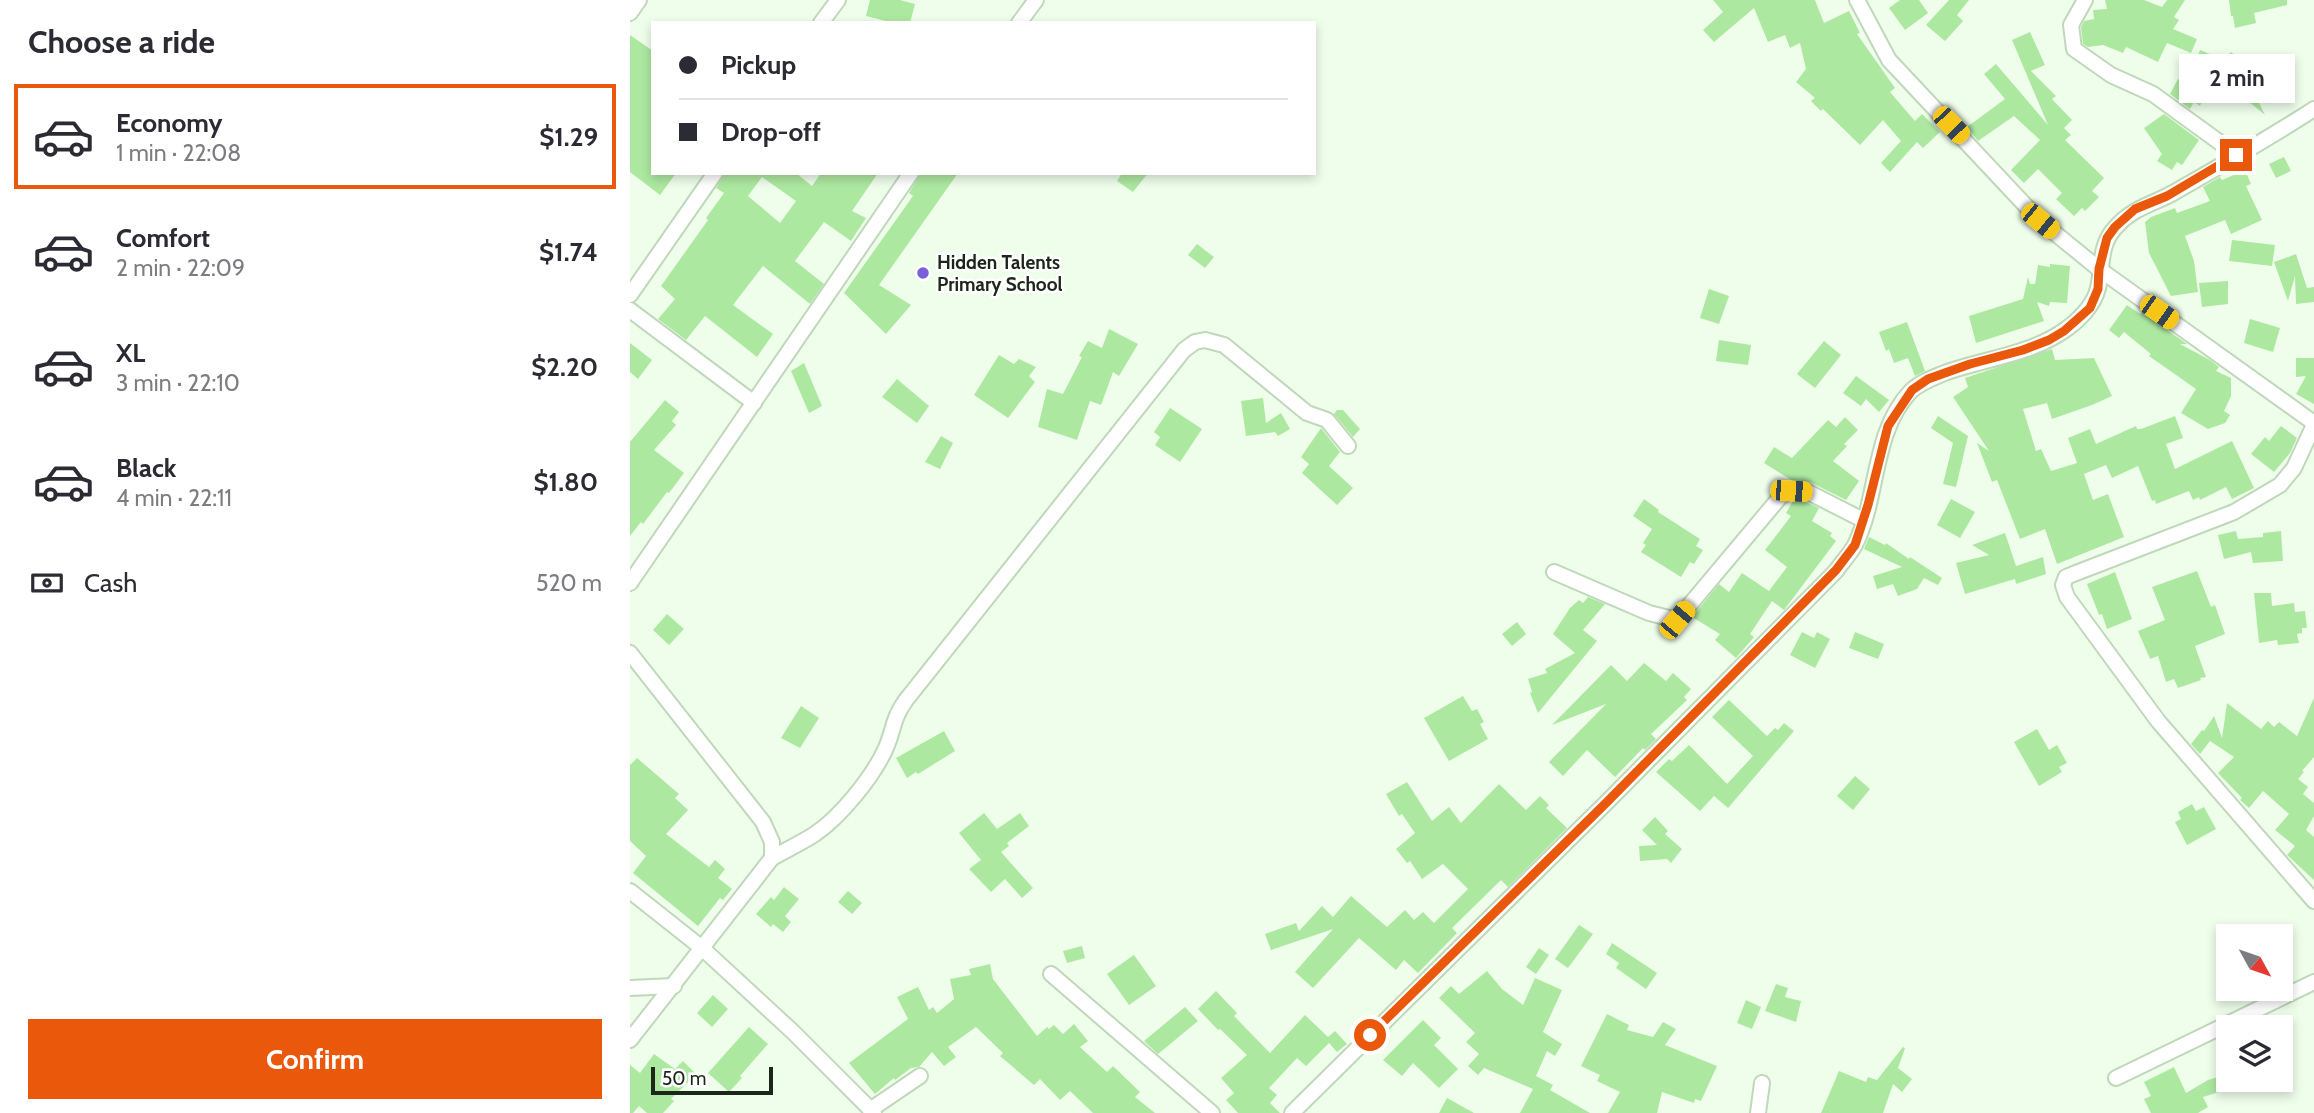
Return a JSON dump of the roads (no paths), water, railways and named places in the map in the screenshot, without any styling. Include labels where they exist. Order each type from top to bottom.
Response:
[{"type":"street","points":[[630,13],[639,0]]},
{"type":"street","points":[[822,21],[838,0]]},
{"type":"street","points":[[1020,21],[1036,0]]},
{"type":"street","points":[[1857,0],[1889,60],[2040,221],[2099,269],[2314,424],[2294,467],[2280,485],[2234,512],[2066,577],[2063,585],[2067,597],[2158,721],[2314,901]]},
{"type":"street","points":[[2085,0],[2071,25],[2074,49],[2111,75],[2152,94],[2236,155]]},
{"type":"street","points":[[1292,1113],[1606,803],[1836,570],[1855,545],[1888,426],[1912,390],[1928,379],[2023,350],[2064,331],[2090,308],[2098,289],[2099,269],[2107,238],[2135,209],[2167,196],[2314,109]]},
{"type":"street","points":[[630,295],[714,175]]},
{"type":"street","points":[[630,583],[910,175]]},
{"type":"street","points":[[630,310],[754,403]]},
{"type":"street","points":[[630,1040],[772,858],[825,826],[862,786],[878,765],[887,747],[896,713],[1184,350],[1195,342],[1205,340],[1224,345],[1307,413],[1327,420],[1348,446]]},
{"type":"street","points":[[1554,572],[1648,613],[1677,620],[1781,496],[1791,491],[1806,492],[1863,520]]},
{"type":"street","points":[[630,653],[763,822],[772,842],[772,858]]},
{"type":"street","points":[[630,891],[702,948],[793,1032],[872,1111],[919,1076]]},
{"type":"street","points":[[1051,974],[1212,1113]]},
{"type":"street","points":[[2116,1077],[2314,982]]},
{"type":"street","points":[[630,988],[674,986]]},
{"type":"street","points":[[1758,1113],[1762,1083]]},
{"type":"place","name":"Hidden Talents Primary School","points":[[923,273]]}]
